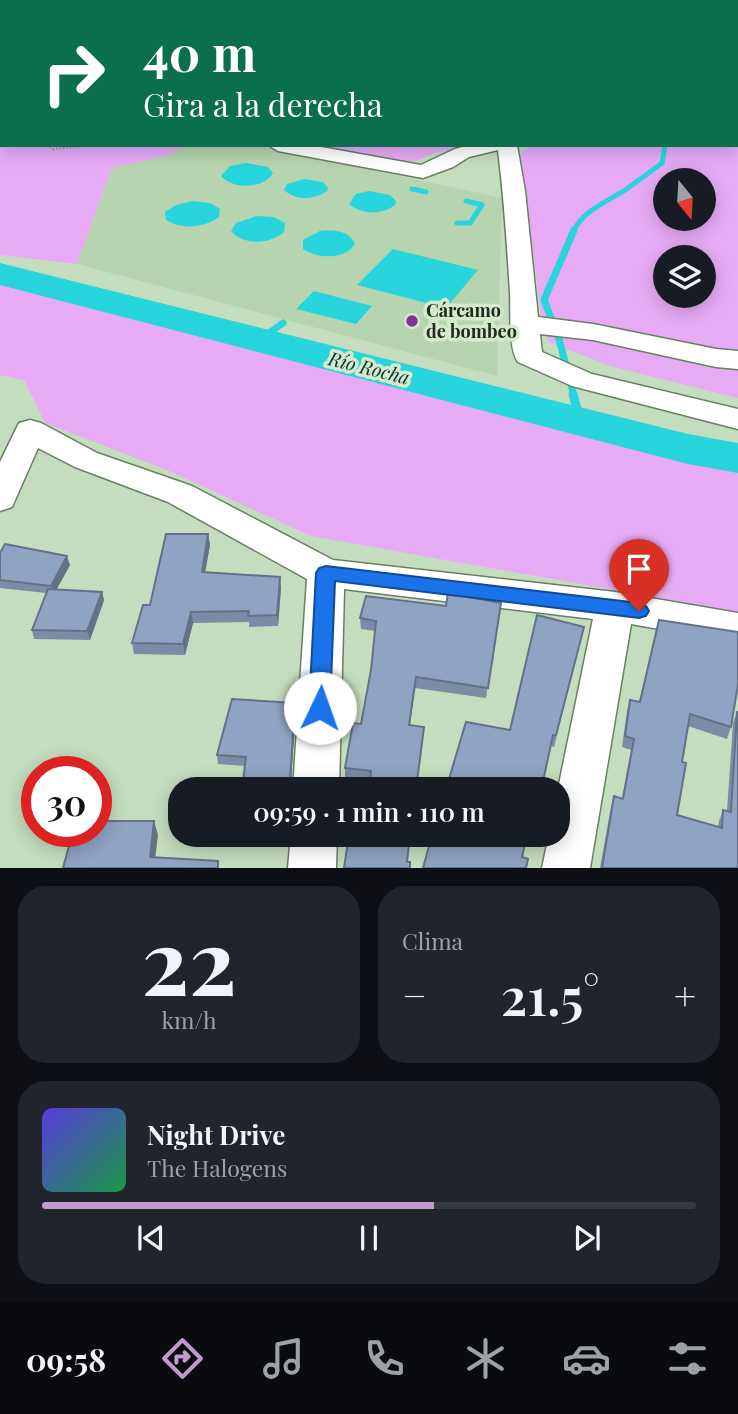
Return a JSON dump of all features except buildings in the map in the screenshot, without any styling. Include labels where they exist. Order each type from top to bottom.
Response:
[{"type":"street","points":[[288,147],[423,172],[462,153],[487,147]]},
{"type":"street","points":[[507,147],[514,191],[528,356],[582,380],[738,419]]},
{"type":"street","points":[[524,324],[593,332],[716,358],[738,360]]},
{"type":"street","points":[[0,499],[30,430],[86,460],[180,494],[326,573],[615,607],[738,628]]},
{"type":"street","points":[[317,777],[326,573]]},
{"type":"street","points":[[566,868],[615,607]]},
{"type":"street","points":[[312,868],[313,847]]},
{"type":"path","points":[[50,147],[72,147]]},
{"type":"shaded area","points":[[0,147],[182,147],[170,155],[112,168],[77,264],[0,255]]},
{"type":"shaded area","points":[[182,147],[264,147],[502,198],[497,376],[77,264],[112,168],[170,155]]},
{"type":"shaded area","points":[[310,147],[462,147],[415,161],[396,162]]},
{"type":"shaded area","points":[[529,147],[738,147],[738,398],[610,366],[549,342],[542,320],[520,153]]},
{"type":"shaded area","points":[[0,284],[86,305],[115,305],[164,324],[306,356],[653,449],[738,466],[738,612],[311,536],[167,470],[45,423],[24,380],[0,375]]},
{"type":"water","points":[[246,163],[268,167],[273,173],[263,182],[248,186],[233,184],[221,176],[230,166]]},
{"type":"water","points":[[304,179],[323,182],[328,188],[327,191],[305,198],[284,190],[287,184]]},
{"type":"water","points":[[369,191],[390,195],[396,201],[395,205],[384,211],[372,212],[354,208],[349,204],[356,194]]},
{"type":"water","points":[[193,201],[210,203],[220,209],[219,217],[207,224],[193,226],[166,220],[165,212],[176,205]]},
{"type":"water","points":[[257,216],[274,217],[285,223],[284,232],[272,239],[257,242],[243,239],[231,231],[236,223]]},
{"type":"water","points":[[320,231],[345,233],[355,244],[345,253],[330,256],[316,255],[303,249],[303,240]]},
{"type":"water","points":[[393,249],[478,270],[446,308],[357,285]]},
{"type":"water","points":[[314,291],[372,306],[356,324],[296,309]]},
{"type":"waterway","points":[[574,230],[589,212],[662,163],[665,147]]},
{"type":"waterway","points":[[412,189],[426,192]]},
{"type":"waterway","points":[[457,223],[470,223],[482,205],[466,201]]},
{"type":"waterway","points":[[574,230],[544,300],[559,339],[574,396]]},
{"type":"waterway","name":"Río Rocha","points":[[0,274],[688,449],[738,458]]},
{"type":"waterway","points":[[262,338],[283,323]]},
{"type":"waterway","points":[[573,394],[580,421]]},
{"type":"place","name":"Cárcamo de bombeo","points":[[412,321]]},
{"type":"route","points":[[320,708],[326,573],[639,611]]}]
